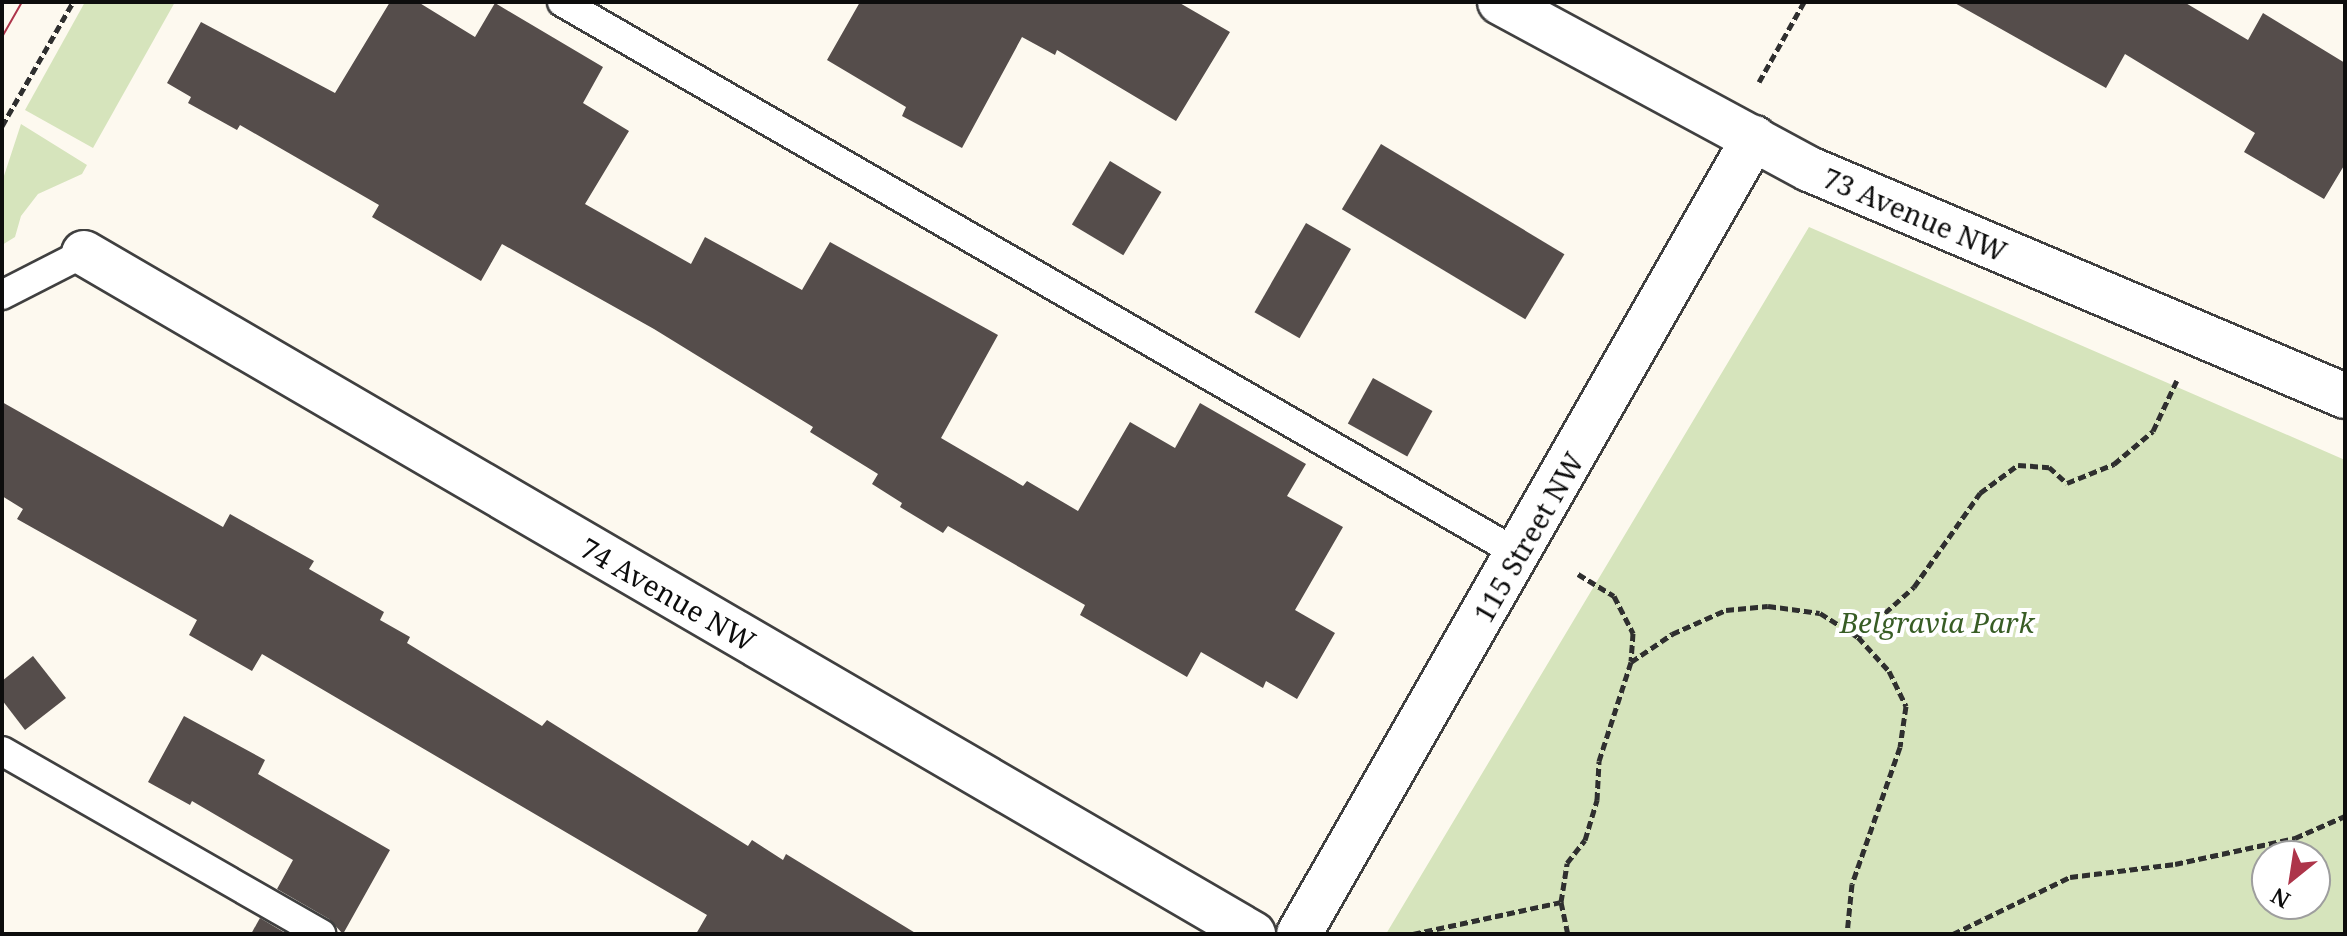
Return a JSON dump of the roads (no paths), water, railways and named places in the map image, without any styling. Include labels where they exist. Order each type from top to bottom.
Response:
[{"type":"street","name":"73 Avenue NW","points":[[1500,2],[1809,169],[2345,396]]},
{"type":"street","name":"115 Street NW","points":[[1299,934],[1519,554],[1754,138]]},
{"type":"street","name":"74 Avenue NW","points":[[84,253],[1253,934]]},
{"type":"lane","points":[[562,2],[1519,554]]},
{"type":"lane","points":[[2,295],[84,253]]},
{"type":"lane","points":[[2,751],[321,934]]},
{"type":"tram line","points":[[2,37],[22,2]]},
{"type":"park label","name":"Belgravia Park","points":[[1937,622]]}]
